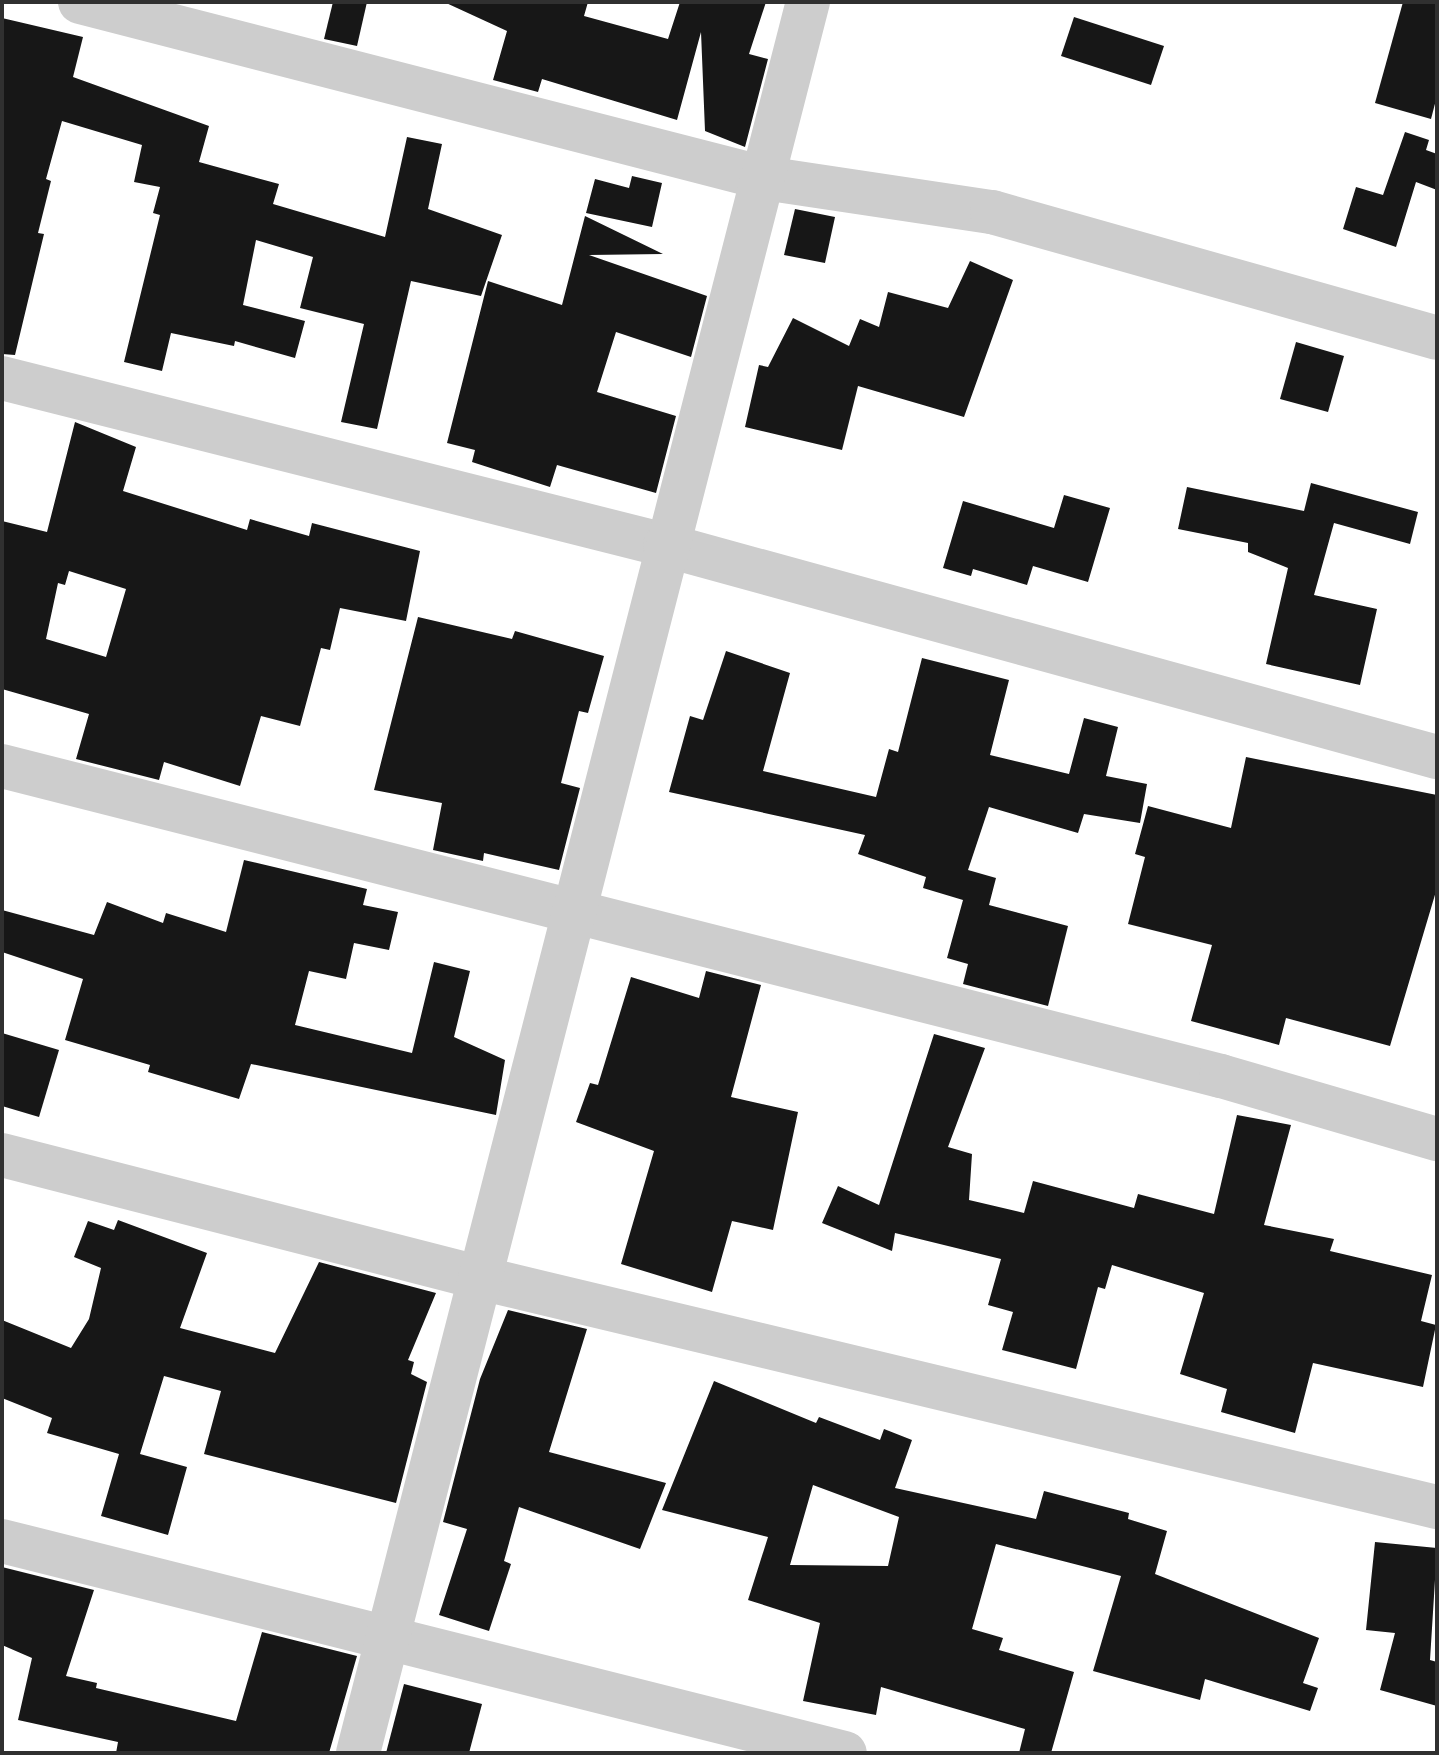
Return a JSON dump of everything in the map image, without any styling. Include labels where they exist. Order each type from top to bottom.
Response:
[{"type":"street","points":[[80,2],[764,178],[992,212],[1437,338]]},
{"type":"street","points":[[358,1753],[385,1639],[577,915],[665,545],[808,2]]},
{"type":"street","points":[[2,378],[665,545],[1437,757]]},
{"type":"street","points":[[2,766],[577,915],[1221,1076],[1437,1139]]},
{"type":"street","points":[[2,1155],[480,1278],[1437,1507]]},
{"type":"street","points":[[2,1541],[845,1753]]},
{"type":"building","points":[[333,2],[367,2],[357,46],[324,39]]},
{"type":"building","points":[[444,2],[588,2],[584,16],[668,39],[680,2],[766,2],[749,54],[768,59],[745,147],[705,131],[701,32],[677,120],[542,79],[538,92],[493,80],[507,31]]},
{"type":"building","points":[[1403,2],[1437,2],[1437,96],[1431,119],[1375,103]]},
{"type":"building","points":[[1074,17],[1164,46],[1151,85],[1061,56]]},
{"type":"building","points":[[2,18],[83,37],[73,77],[209,126],[199,162],[279,184],[273,204],[385,237],[407,137],[442,144],[428,209],[502,235],[481,296],[411,281],[377,429],[341,422],[364,324],[300,308],[313,257],[256,240],[243,305],[305,321],[295,358],[235,341],[234,346],[171,333],[162,371],[124,362],[160,215],[153,213],[160,187],[134,182],[142,145],[62,121],[46,179],[51,181],[38,233],[44,234],[15,355],[2,354]]},
{"type":"building","points":[[1405,132],[1429,140],[1426,150],[1437,154],[1437,190],[1416,182],[1396,247],[1343,229],[1356,187],[1383,195]]},
{"type":"building","points":[[632,176],[662,183],[652,227],[586,213],[595,179],[629,188]]},
{"type":"building","points":[[795,209],[835,217],[825,263],[784,255]]},
{"type":"building","points":[[585,216],[663,254],[589,255],[707,296],[691,357],[616,332],[597,392],[676,416],[656,493],[557,465],[550,487],[472,462],[475,450],[447,443],[488,281],[562,305]]},
{"type":"building","points":[[970,261],[1013,280],[964,417],[858,386],[842,450],[745,427],[759,365],[768,367],[793,318],[849,346],[860,319],[879,327],[888,292],[948,308]]},
{"type":"building","points":[[1296,342],[1344,356],[1328,412],[1280,399]]},
{"type":"building","points":[[75,422],[136,447],[123,491],[247,530],[250,519],[309,536],[312,523],[420,551],[406,621],[340,608],[330,650],[321,648],[300,726],[261,716],[240,786],[164,762],[159,780],[76,759],[89,714],[2,689],[2,521],[47,532]],"holes":[[[69,571],[126,589],[106,657],[46,639],[58,583],[65,585]]]},
{"type":"building","points":[[1311,483],[1418,512],[1410,544],[1334,523],[1314,595],[1377,609],[1360,685],[1266,664],[1288,568],[1248,552],[1248,543],[1178,529],[1187,487],[1304,511]]},
{"type":"building","points":[[1064,495],[1110,508],[1088,582],[1033,566],[1027,585],[973,569],[971,576],[943,568],[963,501],[1054,528]]},
{"type":"building","points":[[418,617],[512,639],[515,631],[604,656],[588,713],[579,711],[561,783],[580,788],[559,870],[484,853],[483,861],[433,850],[442,803],[374,790]]},
{"type":"building","points":[[726,651],[790,673],[763,771],[876,797],[889,749],[898,752],[922,658],[1009,680],[990,755],[1069,774],[1084,718],[1118,727],[1106,776],[1147,784],[1140,823],[1084,814],[1078,833],[989,807],[968,870],[996,878],[989,905],[1068,926],[1048,1006],[963,984],[968,964],[947,958],[963,900],[923,888],[926,877],[858,854],[865,835],[669,792],[690,716],[703,720]]},
{"type":"building","points":[[1246,757],[1437,795],[1437,888],[1390,1046],[1286,1018],[1279,1045],[1191,1021],[1212,945],[1128,924],[1145,857],[1135,854],[1148,806],[1231,828]]},
{"type":"building","points":[[244,860],[367,889],[363,905],[398,912],[389,950],[354,943],[346,979],[309,971],[295,1025],[412,1053],[434,962],[470,971],[454,1037],[505,1060],[496,1115],[251,1064],[239,1099],[148,1072],[150,1065],[65,1040],[83,979],[2,952],[2,910],[94,935],[107,902],[163,923],[166,913],[226,932]]},
{"type":"building","points":[[706,971],[761,985],[731,1097],[798,1112],[773,1230],[732,1221],[712,1292],[621,1264],[654,1151],[576,1122],[590,1083],[598,1085],[631,977],[699,998]]},
{"type":"building","points":[[2,1033],[59,1050],[39,1117],[2,1106]]},
{"type":"building","points":[[934,1034],[985,1048],[948,1147],[972,1154],[969,1200],[1024,1213],[1033,1181],[1134,1208],[1138,1194],[1214,1214],[1237,1115],[1291,1125],[1264,1225],[1334,1239],[1330,1251],[1432,1275],[1421,1321],[1436,1325],[1423,1387],[1313,1363],[1295,1433],[1221,1412],[1227,1389],[1180,1374],[1204,1293],[1112,1265],[1105,1289],[1098,1287],[1076,1369],[1002,1350],[1013,1312],[988,1305],[1001,1259],[895,1233],[892,1251],[822,1223],[838,1186],[879,1205]]},
{"type":"building","points":[[118,1220],[207,1253],[180,1328],[275,1353],[319,1262],[436,1293],[408,1360],[414,1362],[411,1374],[427,1382],[396,1503],[204,1454],[221,1391],[164,1376],[140,1454],[187,1467],[168,1535],[101,1516],[119,1454],[47,1433],[52,1418],[2,1398],[2,1320],[71,1348],[89,1319],[101,1268],[74,1257],[88,1221],[114,1230]]},
{"type":"building","points":[[508,1310],[587,1329],[549,1452],[666,1483],[640,1549],[519,1507],[504,1561],[511,1564],[489,1631],[439,1615],[467,1529],[443,1522],[480,1379]]},
{"type":"building","points":[[714,1381],[816,1423],[819,1417],[880,1440],[884,1429],[912,1440],[895,1488],[1036,1519],[1044,1491],[1129,1513],[1128,1519],[1167,1531],[1155,1574],[1319,1638],[1303,1683],[1318,1688],[1310,1711],[1205,1679],[1200,1700],[1093,1671],[1121,1576],[996,1544],[972,1629],[1003,1638],[999,1650],[1074,1672],[1051,1753],[1019,1753],[1025,1729],[881,1687],[876,1715],[803,1701],[820,1623],[748,1600],[768,1537],[662,1510]],"holes":[[[813,1485],[899,1517],[888,1566],[790,1565]]]},
{"type":"building","points":[[1375,1542],[1437,1548],[1430,1660],[1437,1662],[1437,1706],[1380,1690],[1395,1633],[1366,1630]]},
{"type":"building","points":[[2,1567],[94,1590],[66,1676],[97,1683],[96,1688],[236,1721],[262,1632],[357,1656],[329,1753],[116,1753],[118,1742],[18,1720],[32,1658],[2,1645]]},
{"type":"building","points":[[404,1684],[482,1704],[469,1753],[386,1753]]}]
